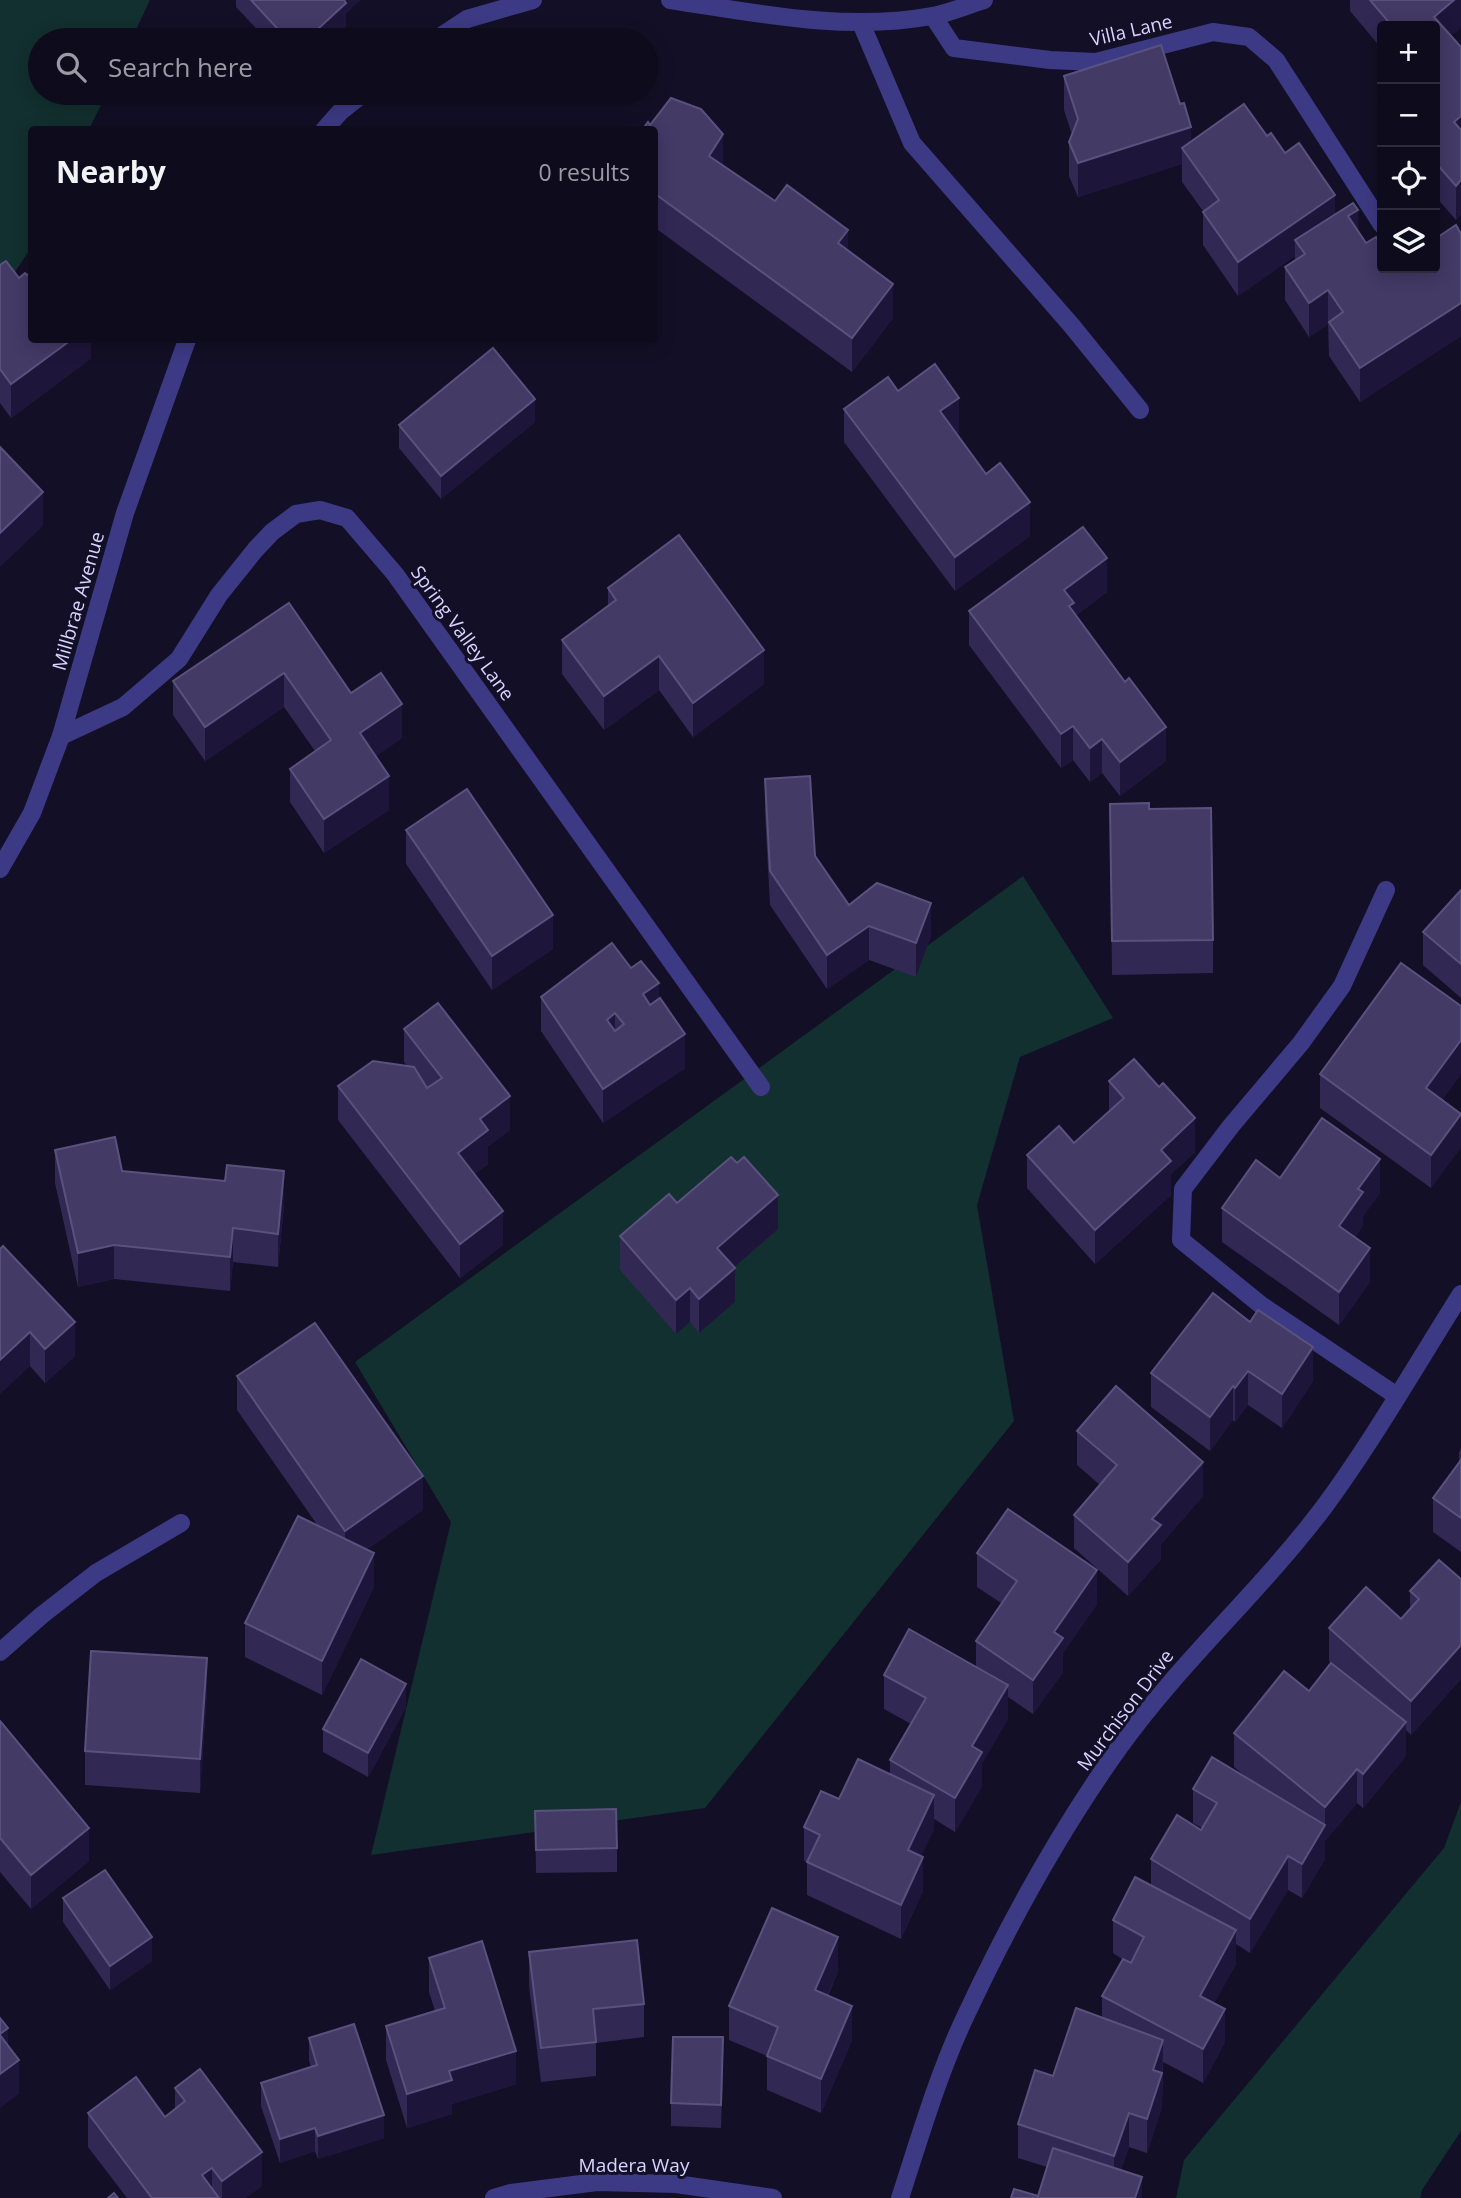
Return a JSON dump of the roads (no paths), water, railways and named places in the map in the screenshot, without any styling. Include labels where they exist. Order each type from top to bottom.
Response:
[{"type":"street","points":[[453,28],[467,19],[533,0]]},
{"type":"street","points":[[670,0],[800,19],[861,23],[933,16],[984,0]]},
{"type":"street","name":"Villa Lane","points":[[933,16],[954,48],[1051,60],[1096,62],[1213,33],[1249,37],[1276,60],[1377,217]]},
{"type":"street","points":[[861,23],[912,143],[1072,326],[1140,410]]},
{"type":"street","points":[[328,126],[349,105]]},
{"type":"street","name":"Millbrae Avenue","points":[[0,869],[32,813],[61,736],[125,513],[186,343]]},
{"type":"street","name":"Spring Valley Lane","points":[[61,736],[122,707],[179,659],[219,595],[272,532],[296,514],[320,510],[347,518],[395,574],[761,1087]]},
{"type":"street","points":[[1387,890],[1342,986],[1301,1043],[1231,1126],[1183,1189],[1181,1240],[1261,1305],[1397,1396]]},
{"type":"street","name":"Murchison Drive","points":[[900,2198],[926,2118],[965,2017],[1011,1924],[1062,1832],[1119,1748],[1180,1671],[1263,1580],[1324,1506],[1461,1294]]},
{"type":"street","points":[[0,1652],[96,1573],[181,1523]]},
{"type":"street","name":"Madera Way","points":[[494,2198],[511,2193],[597,2182],[676,2184],[774,2198]]}]
